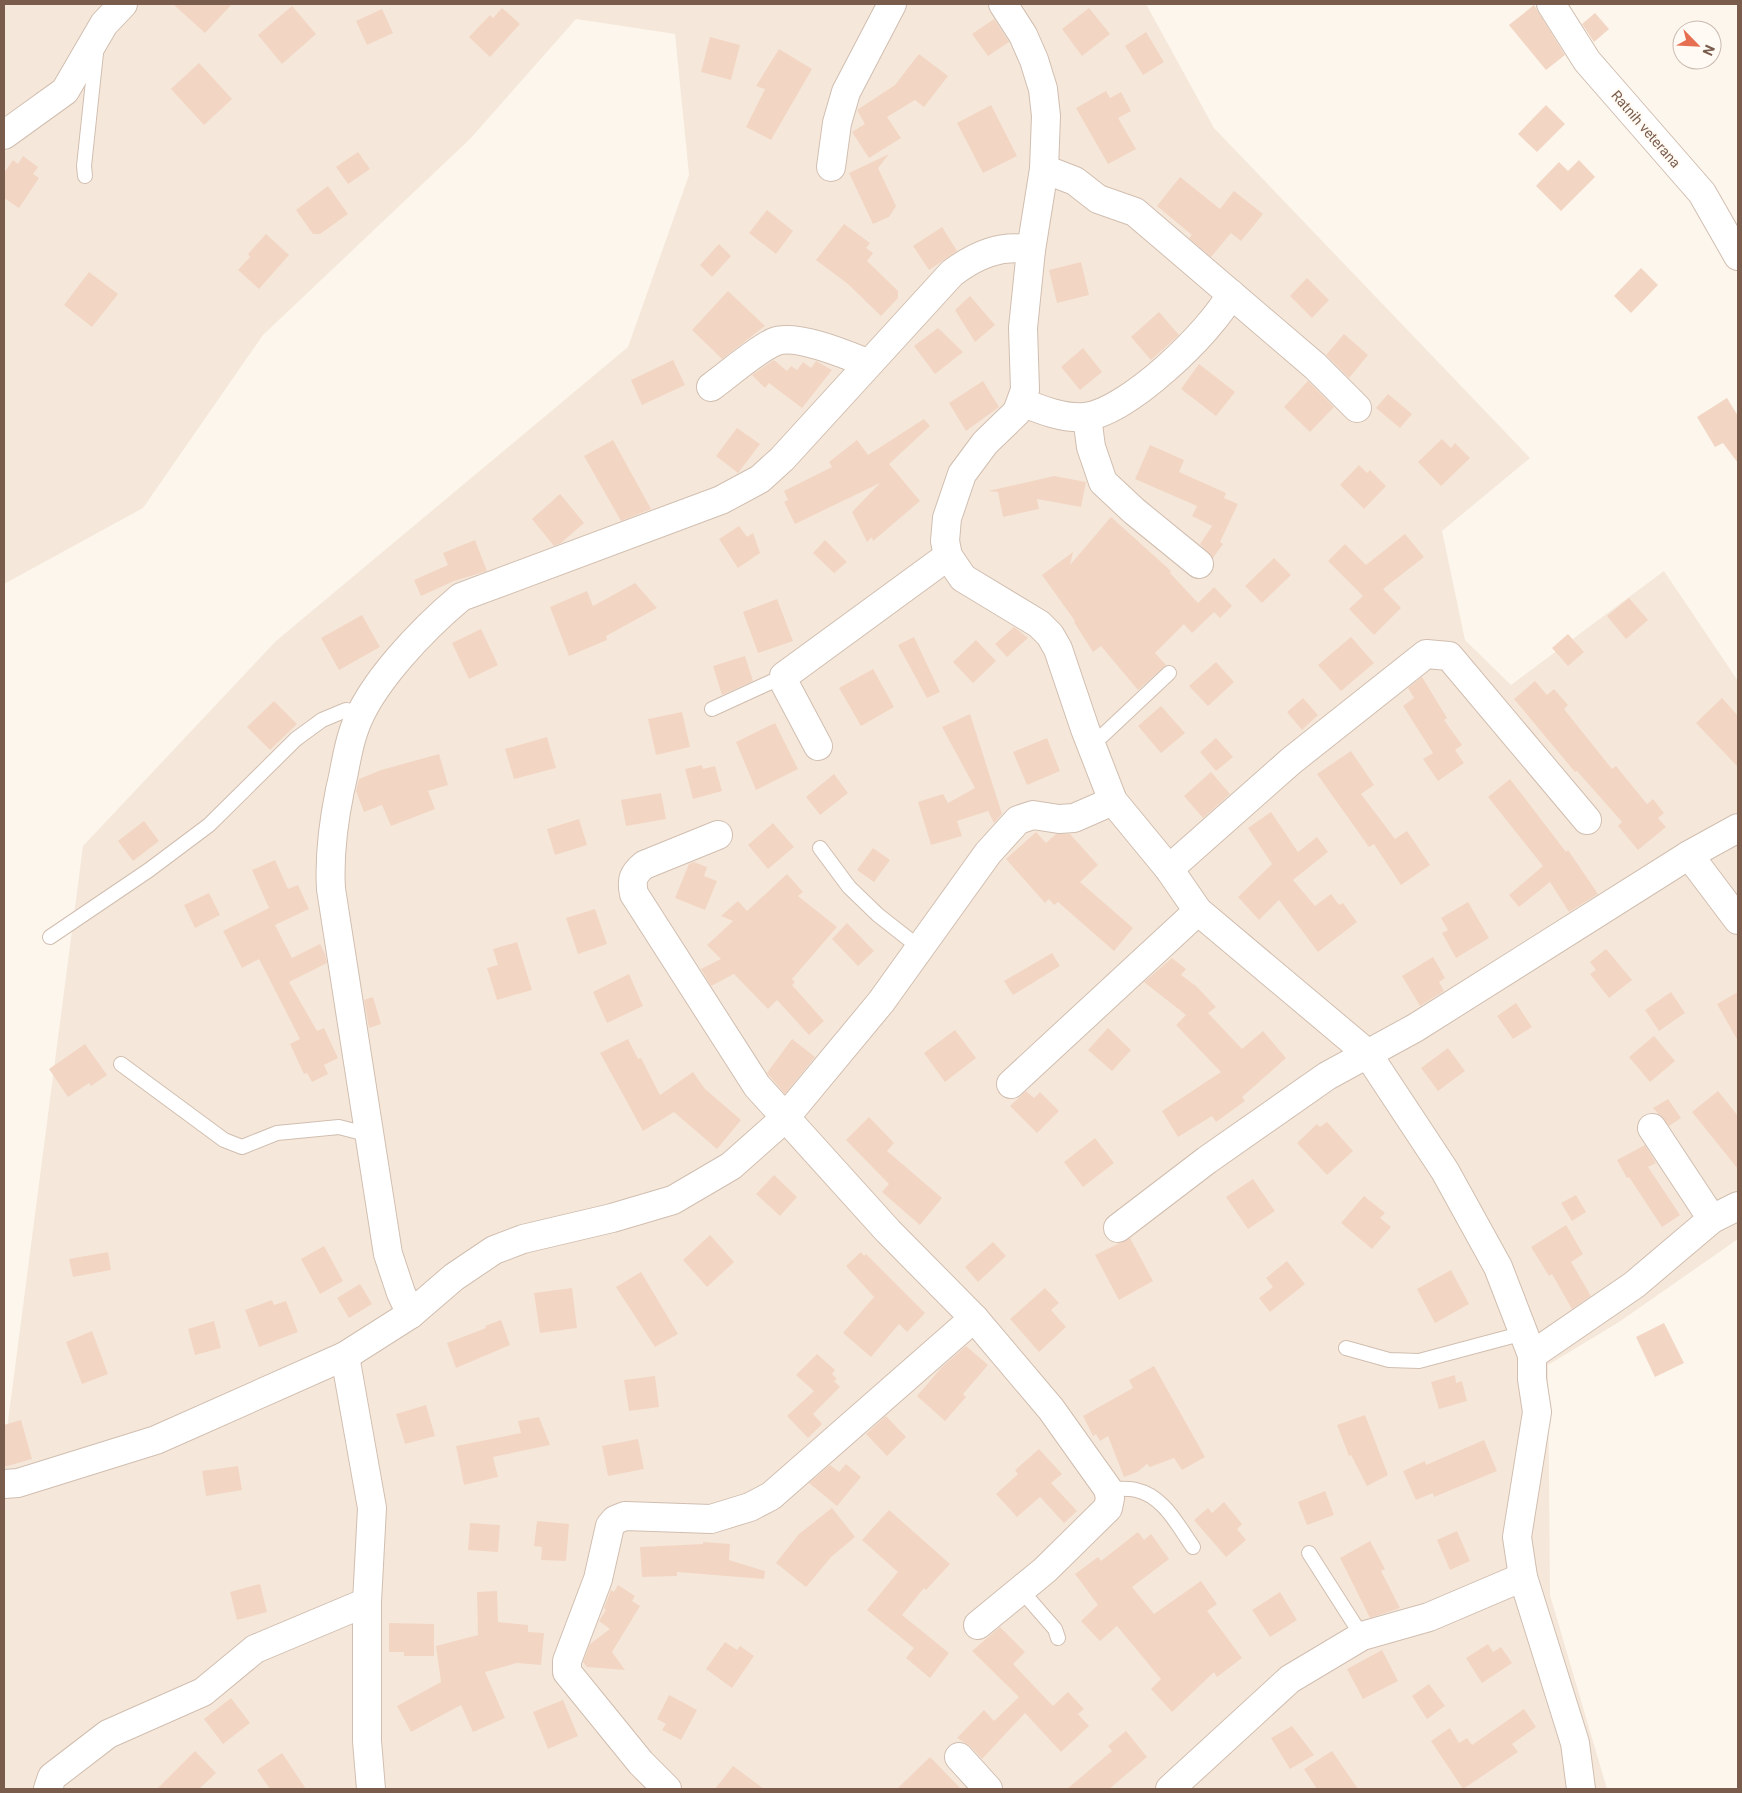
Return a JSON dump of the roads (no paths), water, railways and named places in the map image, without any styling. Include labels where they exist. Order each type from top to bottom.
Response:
[{"type":"street","points":[[4,135],[65,91],[104,24],[122,4]]},
{"type":"street","points":[[831,167],[837,123],[846,92],[892,4]]},
{"type":"street","points":[[1003,4],[1023,34],[1034,60],[1042,90],[1047,142],[1031,250],[1023,328],[1025,390],[1022,402],[1010,420],[985,443],[962,474],[947,518],[945,541],[948,556],[963,578],[1039,624],[1050,635],[1058,649],[1090,743],[1113,800],[1169,869],[1198,911],[1367,1053],[1445,1171],[1498,1268],[1528,1344],[1537,1412],[1517,1537],[1523,1577],[1575,1743],[1581,1789]]},
{"type":"street","name":"Ratnih veterana","points":[[1551,4],[1587,61],[1702,193],[1738,256]]},
{"type":"street","points":[[1044,169],[1075,181],[1098,199],[1135,212],[1315,366],[1357,408]]},
{"type":"street","points":[[411,1314],[398,1285],[388,1254],[331,889],[329,863],[331,836],[354,730],[369,698],[436,618],[461,597],[741,491],[760,479],[782,459],[867,363],[952,273],[969,260],[986,253],[1006,248],[1031,250]]},
{"type":"street","points":[[1022,402],[1041,410],[1078,417],[1087,417],[1113,406],[1158,378],[1219,313],[1231,294]]},
{"type":"street","points":[[711,387],[775,341],[796,341],[826,347],[867,363]]},
{"type":"street","points":[[1087,417],[1091,447],[1103,482],[1134,511],[1199,564]]},
{"type":"street","points":[[818,746],[785,684],[784,676],[948,556]]},
{"type":"street","points":[[1169,869],[1291,762],[1426,654],[1449,656],[1587,820]]},
{"type":"street","points":[[4,1484],[18,1483],[156,1440],[345,1356],[411,1314],[454,1277],[494,1250],[523,1239],[612,1218],[673,1200],[731,1166],[784,1119],[881,1002],[988,854],[1018,820],[1033,815],[1059,819],[1074,818],[1113,800]]},
{"type":"street","points":[[1118,1228],[1207,1160],[1327,1076],[1415,1028],[1689,855],[1738,828]]},
{"type":"street","points":[[718,835],[644,865],[635,872],[632,882],[634,894],[757,1086],[784,1119],[888,1231],[974,1318],[1051,1409],[1108,1489],[1110,1498],[1108,1508],[1045,1570],[978,1625]]},
{"type":"street","points":[[1689,855],[1738,920]]},
{"type":"street","points":[[1011,1084],[1198,911]]},
{"type":"street","points":[[1652,1128],[1712,1219]]},
{"type":"street","points":[[1528,1344],[1634,1285],[1712,1219],[1738,1206]]},
{"type":"street","points":[[667,1789],[641,1763],[567,1672],[566,1661],[598,1579],[610,1526],[615,1520],[625,1516],[711,1519],[750,1507],[771,1496],[974,1318]]},
{"type":"street","points":[[345,1356],[372,1508],[366,1602],[367,1741],[371,1789]]},
{"type":"street","points":[[1170,1789],[1290,1679],[1362,1636],[1429,1617],[1523,1577]]},
{"type":"street","points":[[48,1789],[52,1777],[108,1734],[202,1692],[255,1649],[366,1602]]},
{"type":"street","points":[[959,1758],[988,1789]]},
{"type":"lane","points":[[85,176],[84,166],[97,53],[94,40]]},
{"type":"lane","points":[[1090,743],[1102,736],[1169,673]]},
{"type":"lane","points":[[712,709],[784,676]]},
{"type":"lane","points":[[50,937],[149,870],[209,825],[296,739],[322,720],[346,710],[362,713]]},
{"type":"lane","points":[[820,848],[849,887],[878,915],[920,948]]},
{"type":"lane","points":[[121,1064],[224,1140],[242,1148],[276,1134],[339,1127],[370,1135]]},
{"type":"lane","points":[[1346,1348],[1389,1360],[1419,1361],[1528,1344]]},
{"type":"lane","points":[[1108,1489],[1136,1490],[1151,1495],[1164,1506],[1193,1547]]},
{"type":"lane","points":[[1309,1553],[1362,1636]]},
{"type":"lane","points":[[1021,1590],[1055,1629],[1058,1638]]}]
